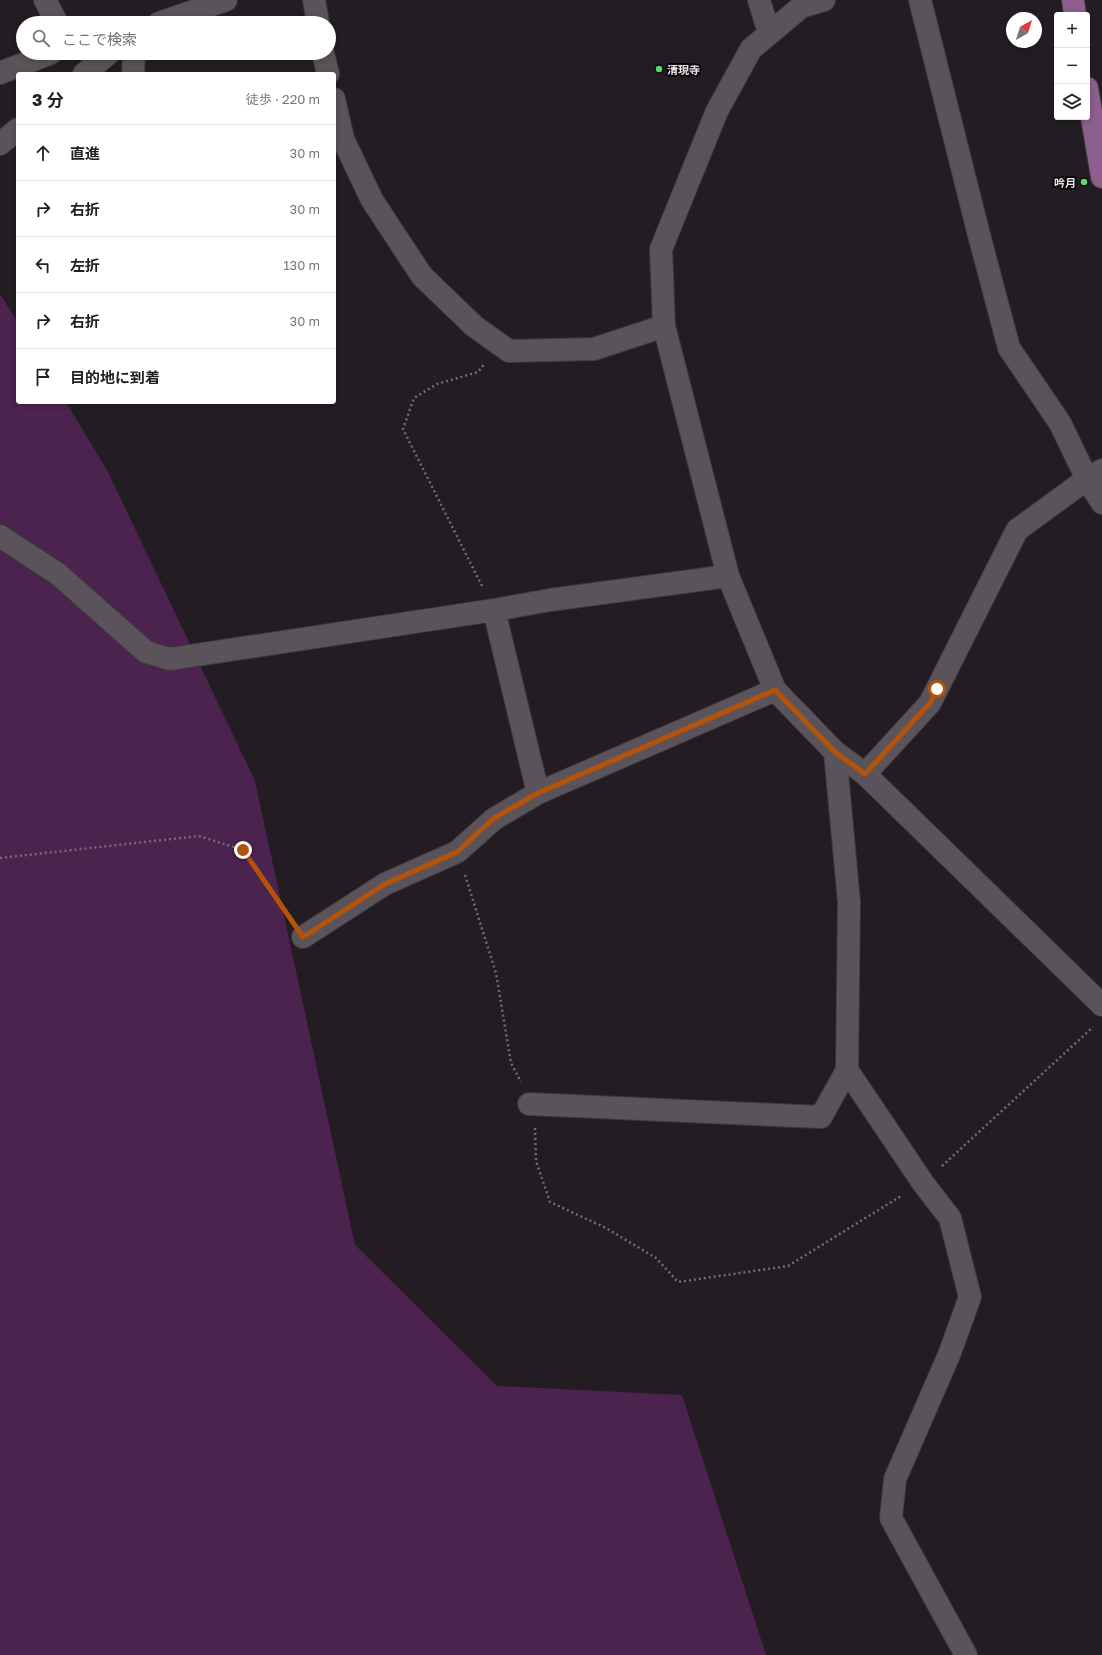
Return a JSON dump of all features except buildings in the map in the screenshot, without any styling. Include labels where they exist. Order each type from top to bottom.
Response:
[{"type":"main road","points":[[1073,0],[1075,12]]},
{"type":"main road","points":[[1090,106],[1102,177]]},
{"type":"street","points":[[45,0],[53,16]]},
{"type":"street","points":[[179,16],[226,0]]},
{"type":"street","points":[[314,0],[317,16]]},
{"type":"street","points":[[759,0],[766,22],[772,30]]},
{"type":"street","points":[[824,0],[801,7],[751,49],[717,111],[661,249],[664,326],[728,576],[775,690],[835,752],[865,774],[1099,996]]},
{"type":"street","points":[[920,0],[1009,348],[1094,475],[1102,503]]},
{"type":"street","points":[[0,74],[34,60]]},
{"type":"street","points":[[86,72],[101,60]]},
{"type":"street","points":[[133,72],[134,60]]},
{"type":"street","points":[[325,60],[328,72]]},
{"type":"street","points":[[336,108],[343,138],[372,200],[422,276],[474,326],[509,350],[594,349],[664,326]]},
{"type":"street","points":[[0,144],[16,131]]},
{"type":"street","points":[[865,774],[930,703],[1017,530],[1094,475]]},
{"type":"street","points":[[0,536],[58,574],[146,652],[170,659],[494,610],[550,600],[728,576]]},
{"type":"street","points":[[494,610],[538,793]]},
{"type":"street","points":[[303,937],[385,884],[457,852],[494,818],[538,793],[775,690]]},
{"type":"street","points":[[529,1104],[821,1117],[847,1070],[849,902],[835,752]]},
{"type":"street","points":[[847,1070],[923,1183],[950,1218],[970,1297],[949,1355],[895,1479],[891,1518],[966,1655]]},
{"type":"path","points":[[494,610],[403,429],[414,398],[437,384],[478,372],[500,344]]},
{"type":"path","points":[[0,858],[199,836],[243,850],[303,937]]},
{"type":"shaded area","points":[[0,294],[16,320],[16,404],[67,404],[108,472],[255,781],[355,1245],[497,1386],[682,1395],[766,1655],[0,1655]]},
{"type":"place","name":"清現寺","points":[[659,69]]},
{"type":"place","name":"吟月","points":[[1084,182]]},
{"type":"route","points":[[243,850],[303,937],[385,884],[457,852],[494,818],[538,793],[775,690],[835,752],[865,774],[930,703],[937,689]]}]
